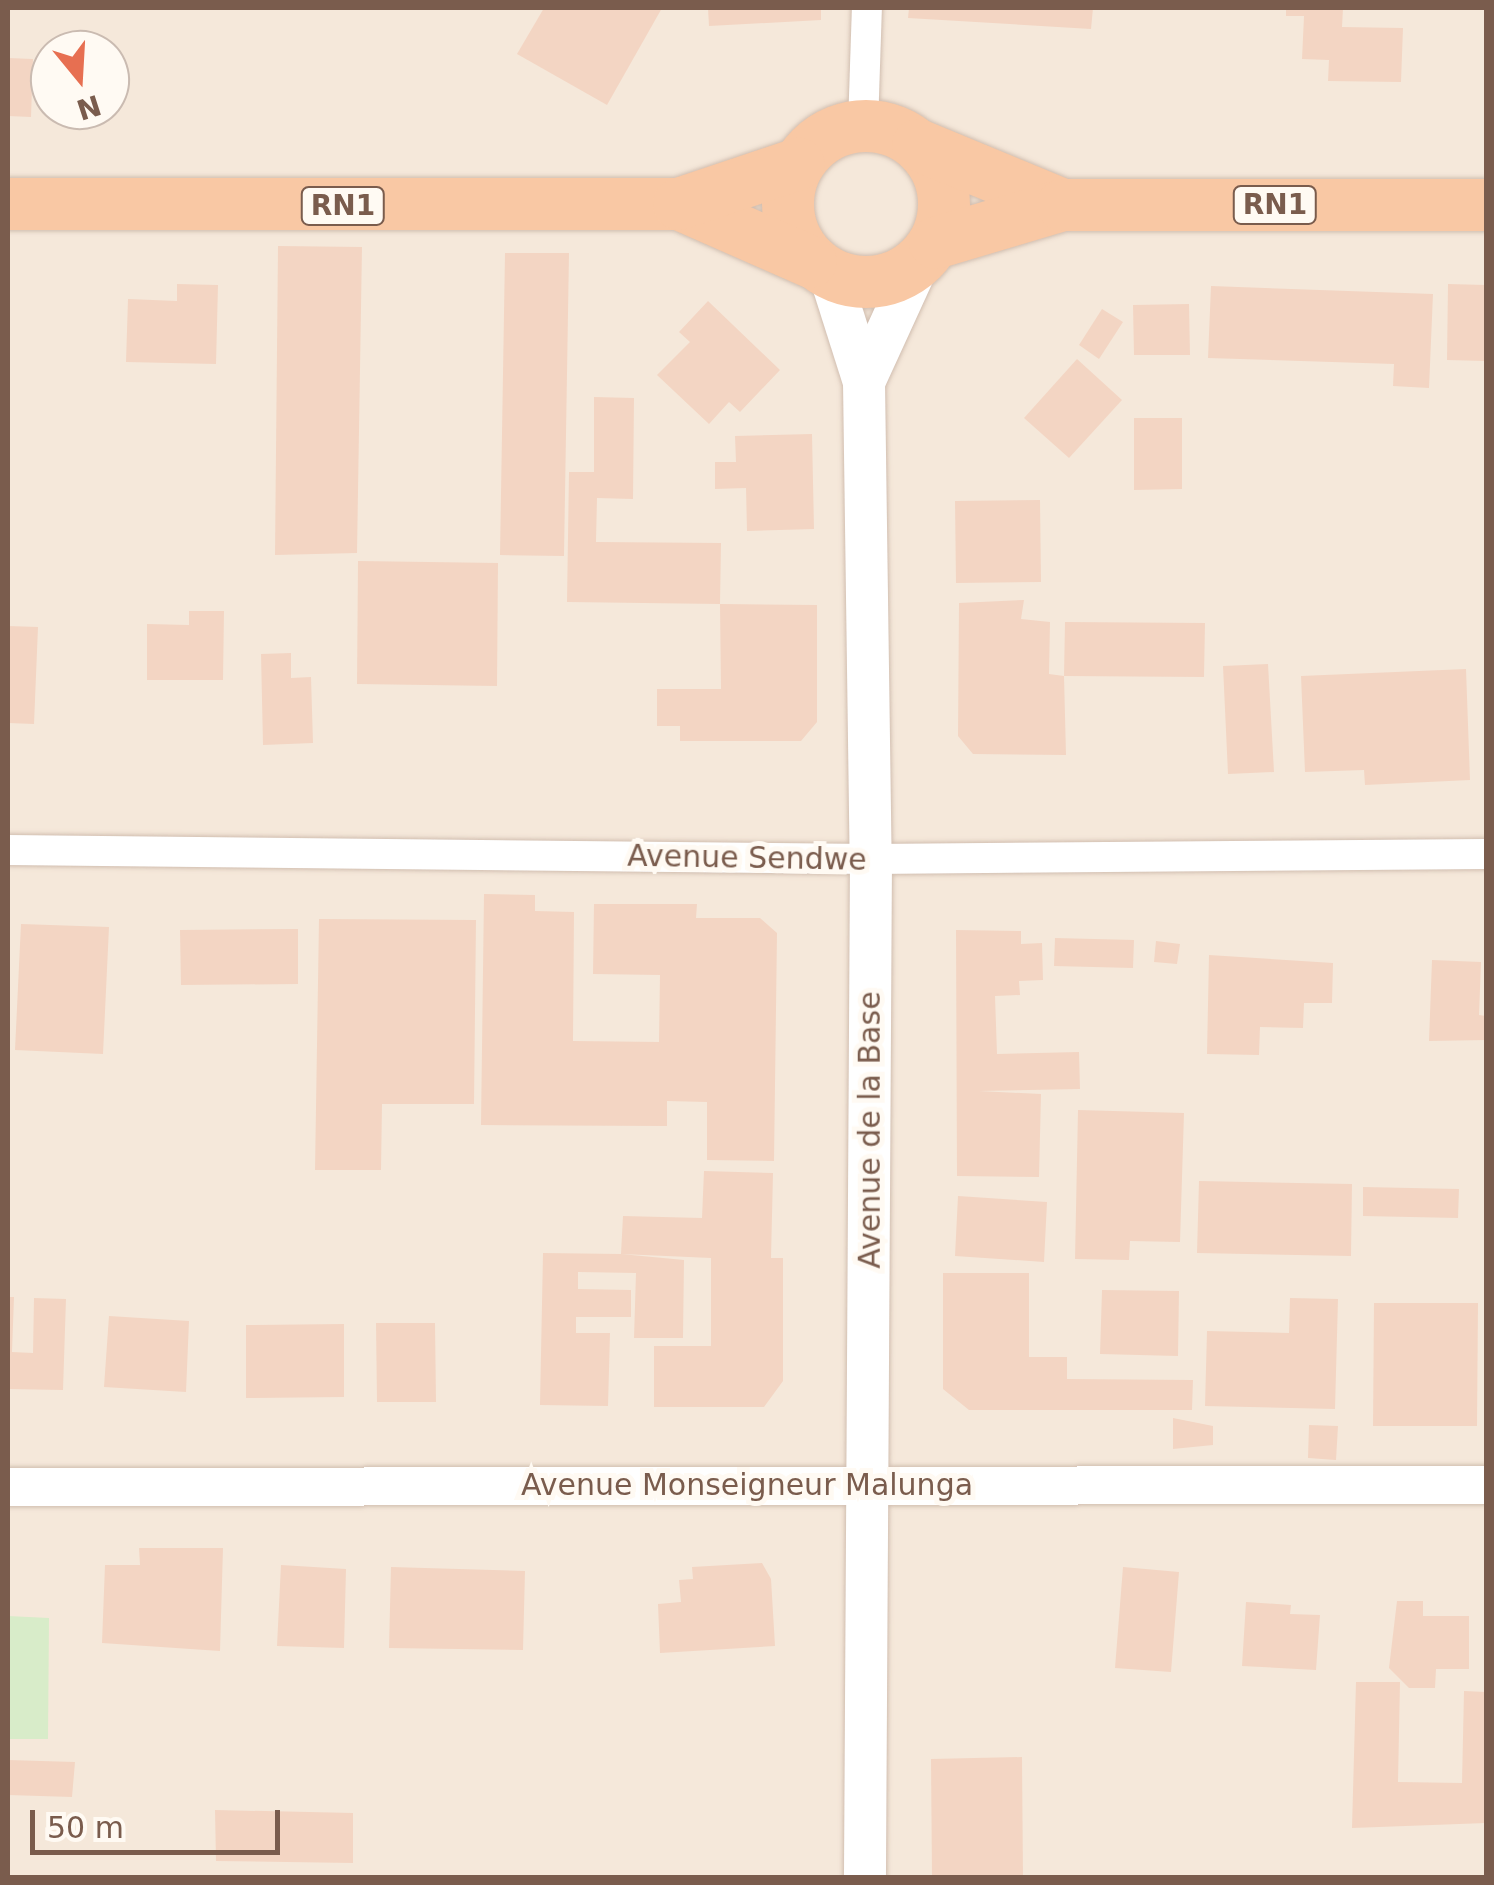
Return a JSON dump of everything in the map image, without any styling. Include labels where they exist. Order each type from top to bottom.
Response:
[{"type":"highway","points":[[863,126],[918,145],[944,191],[927,253],[877,283],[821,268],[787,215],[798,164],[815,144],[863,126]]},
{"type":"highway","name":"RN1","points":[[918,145],[1063,205]]},
{"type":"highway","name":"RN1","points":[[8,204],[678,204],[798,164]]},
{"type":"highway","name":"RN1","points":[[678,204],[821,268]]},
{"type":"highway","name":"RN1","points":[[927,253],[1063,205],[1486,204]]},
{"type":"main road","points":[[864,382],[927,253]]},
{"type":"main road","points":[[821,268],[864,382]]},
{"type":"main road","name":"Avenue de la Base","points":[[864,382],[871,859],[865,1878]]},
{"type":"street","points":[[863,126],[867,8]]},
{"type":"street","name":"Avenue Sendwe","points":[[8,850],[871,859],[1486,854]]},
{"type":"street","name":"Avenue Monseigneur Malunga","points":[[8,1487],[1486,1485]]},
{"type":"shaded area","points":[[8,8],[1486,8],[1486,1877],[8,1877]]},
{"type":"green space","points":[[8,1616],[49,1618],[48,1739],[8,1739]]},
{"type":"building","points":[[544,8],[662,8],[607,105],[517,54]]},
{"type":"building","points":[[708,8],[821,8],[821,20],[709,26]]},
{"type":"building","points":[[909,8],[1093,8],[1091,29],[908,18]]},
{"type":"building","points":[[1286,8],[1343,8],[1342,27],[1403,28],[1401,82],[1328,81],[1329,60],[1302,59],[1304,16],[1286,16]]},
{"type":"building","points":[[8,58],[30,59],[30,117],[8,116]]},
{"type":"building","points":[[278,246],[362,247],[357,553],[275,555]]},
{"type":"building","points":[[505,253],[569,253],[564,556],[500,555]]},
{"type":"building","points":[[177,284],[218,285],[216,364],[126,362],[128,299],[177,301]]},
{"type":"building","points":[[1448,284],[1486,285],[1486,361],[1447,360]]},
{"type":"building","points":[[1211,286],[1433,294],[1429,388],[1393,386],[1394,364],[1208,358]]},
{"type":"building","points":[[708,301],[780,370],[740,412],[729,402],[709,424],[657,375],[690,342],[679,332]]},
{"type":"building","points":[[1189,304],[1190,355],[1134,355],[1133,305]]},
{"type":"building","points":[[1102,309],[1123,322],[1099,359],[1079,345]]},
{"type":"building","points":[[1077,359],[1122,400],[1069,458],[1024,418]]},
{"type":"building","points":[[594,397],[634,398],[633,499],[597,498],[596,542],[721,543],[720,604],[567,602],[569,472],[594,472]]},
{"type":"building","points":[[1134,418],[1182,418],[1182,489],[1134,490]]},
{"type":"building","points":[[812,434],[814,529],[747,531],[746,488],[715,489],[715,462],[736,462],[735,436]]},
{"type":"building","points":[[1040,500],[1041,582],[956,583],[955,501]]},
{"type":"building","points":[[358,561],[498,563],[497,686],[357,684]]},
{"type":"building","points":[[1024,600],[1021,619],[1050,622],[1049,674],[1064,676],[1066,755],[973,754],[958,736],[959,603]]},
{"type":"building","points":[[720,604],[817,605],[817,722],[801,741],[680,741],[680,726],[657,726],[657,689],[721,689]]},
{"type":"building","points":[[189,611],[224,611],[223,680],[147,680],[147,624],[189,625]]},
{"type":"building","points":[[1065,622],[1205,623],[1204,677],[1064,676]]},
{"type":"building","points":[[8,626],[38,627],[34,724],[8,723]]},
{"type":"building","points":[[291,653],[291,678],[311,677],[313,743],[263,745],[261,654]]},
{"type":"building","points":[[1268,664],[1274,772],[1228,774],[1223,666]]},
{"type":"building","points":[[1466,669],[1470,780],[1365,785],[1364,770],[1305,772],[1301,676]]},
{"type":"building","points":[[484,894],[535,895],[535,911],[574,912],[573,1041],[659,1042],[660,975],[593,974],[594,904],[697,904],[696,918],[760,918],[777,933],[774,1161],[707,1160],[707,1102],[667,1101],[667,1126],[481,1125]]},
{"type":"building","points":[[319,919],[476,920],[474,1104],[382,1104],[381,1170],[315,1170]]},
{"type":"building","points":[[21,924],[109,927],[103,1054],[15,1050]]},
{"type":"building","points":[[298,929],[298,984],[181,985],[180,930]]},
{"type":"building","points":[[956,930],[1021,931],[1021,944],[1042,943],[1043,980],[1019,981],[1020,995],[995,996],[997,1054],[1079,1052],[1080,1089],[979,1091],[1041,1094],[1039,1177],[957,1176]]},
{"type":"building","points":[[1055,938],[1134,940],[1133,968],[1054,966]]},
{"type":"building","points":[[1156,941],[1180,944],[1177,964],[1154,962]]},
{"type":"building","points":[[1209,955],[1333,963],[1332,1003],[1304,1003],[1303,1028],[1260,1027],[1259,1055],[1207,1054]]},
{"type":"building","points":[[1432,960],[1481,962],[1479,1015],[1486,1016],[1486,1040],[1429,1041]]},
{"type":"building","points":[[1078,1110],[1184,1113],[1180,1242],[1130,1241],[1129,1260],[1075,1259]]},
{"type":"building","points":[[704,1171],[773,1173],[771,1258],[783,1258],[783,1381],[764,1407],[654,1407],[654,1346],[711,1346],[711,1258],[621,1254],[623,1216],[702,1218]]},
{"type":"building","points":[[1199,1181],[1352,1184],[1351,1256],[1197,1253]]},
{"type":"building","points":[[1363,1187],[1459,1189],[1458,1218],[1363,1216]]},
{"type":"building","points":[[958,1196],[1047,1202],[1044,1262],[955,1256]]},
{"type":"building","points":[[543,1253],[684,1260],[683,1338],[634,1338],[636,1273],[578,1272],[578,1289],[631,1290],[631,1317],[576,1317],[576,1333],[610,1333],[608,1406],[540,1405]]},
{"type":"building","points":[[943,1273],[1029,1273],[1029,1357],[1067,1357],[1067,1379],[1193,1380],[1192,1410],[969,1410],[943,1389]]},
{"type":"building","points":[[1102,1290],[1179,1291],[1178,1356],[1100,1354]]},
{"type":"building","points":[[8,1297],[14,1297],[12,1352],[33,1353],[34,1298],[66,1299],[63,1390],[8,1389]]},
{"type":"building","points":[[1290,1298],[1338,1299],[1335,1409],[1205,1406],[1207,1331],[1289,1333]]},
{"type":"building","points":[[1374,1303],[1478,1303],[1477,1426],[1373,1426]]},
{"type":"building","points":[[109,1316],[189,1321],[186,1392],[104,1387]]},
{"type":"building","points":[[376,1323],[435,1323],[436,1402],[377,1402]]},
{"type":"building","points":[[344,1324],[344,1397],[246,1398],[246,1325]]},
{"type":"building","points":[[1173,1418],[1213,1426],[1213,1445],[1173,1449]]},
{"type":"building","points":[[1309,1425],[1338,1426],[1336,1460],[1308,1458]]},
{"type":"building","points":[[139,1548],[223,1548],[220,1651],[102,1643],[105,1565],[140,1565]]},
{"type":"building","points":[[762,1563],[771,1579],[775,1646],[660,1653],[658,1604],[681,1602],[679,1580],[693,1579],[692,1567]]},
{"type":"building","points":[[281,1565],[346,1569],[344,1648],[277,1646]]},
{"type":"building","points":[[391,1567],[525,1571],[523,1650],[389,1648]]},
{"type":"building","points":[[1123,1567],[1179,1572],[1171,1672],[1115,1668]]},
{"type":"building","points":[[1397,1601],[1423,1601],[1423,1616],[1469,1616],[1469,1669],[1436,1669],[1435,1688],[1409,1688],[1389,1668]]},
{"type":"building","points":[[1246,1602],[1291,1605],[1290,1614],[1320,1615],[1316,1670],[1242,1666]]},
{"type":"building","points":[[1356,1682],[1400,1682],[1398,1782],[1462,1783],[1464,1691],[1486,1692],[1486,1823],[1352,1828]]},
{"type":"building","points":[[1022,1757],[1023,1878],[932,1878],[931,1759]]},
{"type":"building","points":[[8,1760],[75,1762],[72,1797],[8,1795]]},
{"type":"building","points":[[215,1810],[353,1813],[353,1863],[216,1861]]}]
